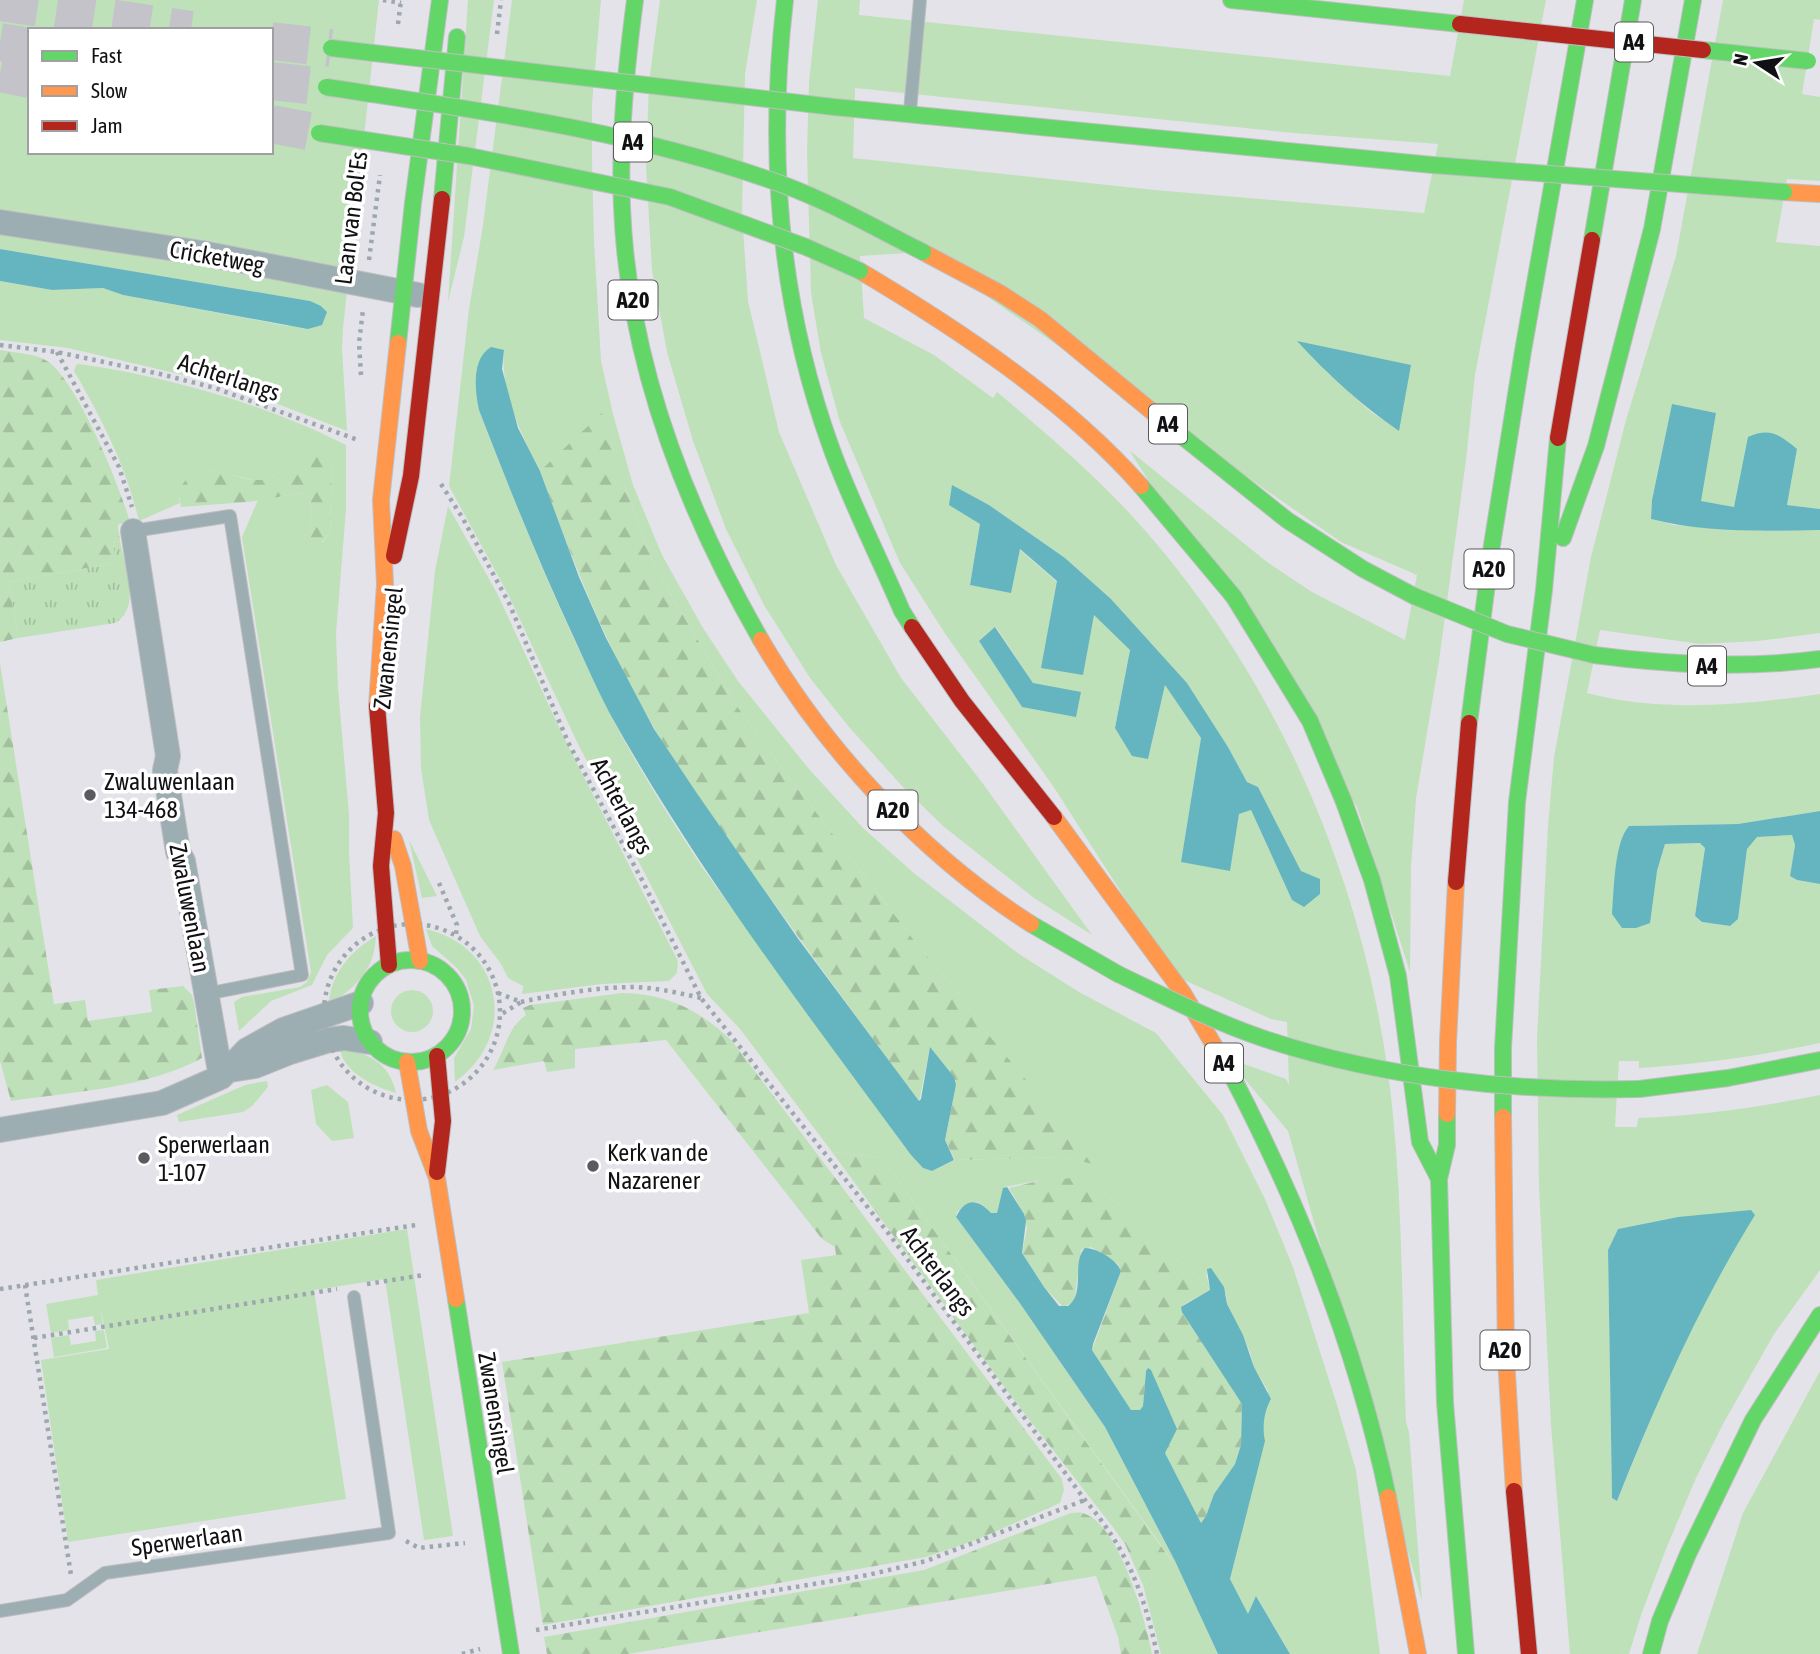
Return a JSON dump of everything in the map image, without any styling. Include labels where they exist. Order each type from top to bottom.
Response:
[{"type":"main road","points":[[404,293],[440,0]]},
{"type":"main road","name":"A20","points":[[635,0],[622,114],[624,238],[640,344],[667,439],[704,535],[729,585],[777,667],[804,706],[871,788],[908,826],[981,889],[1024,919],[1118,974],[1254,1035],[1301,1050],[1401,1073],[1502,1087],[1601,1090],[1728,1078],[1820,1060]]},
{"type":"main road","name":"A4","points":[[785,0],[776,105],[781,226],[803,353],[832,450],[902,611],[914,632],[965,708],[1073,842],[1143,935],[1185,997],[1245,1101],[1320,1264],[1354,1363],[1378,1451],[1418,1654]]},
{"type":"main road","name":"A4","points":[[1231,0],[1816,61]]},
{"type":"main road","name":"A20","points":[[1466,1654],[1445,1403],[1438,1179],[1447,1145],[1448,1042],[1455,894],[1469,727],[1492,545],[1585,0]]},
{"type":"main road","name":"A20","points":[[1529,1654],[1518,1549],[1506,1358],[1503,1256],[1503,1048],[1517,803],[1544,590],[1558,437],[1633,0]]},
{"type":"main road","name":"A20","points":[[1544,590],[1596,446],[1627,331],[1652,229],[1693,0]]},
{"type":"main road","points":[[433,297],[458,20]]},
{"type":"main road","points":[[331,48],[834,107],[1433,165],[1820,194]]},
{"type":"main road","name":"A4","points":[[326,87],[618,138],[704,159],[785,186],[923,251],[1000,293],[1040,319],[1287,520],[1363,569],[1413,596],[1507,634],[1594,655],[1660,664],[1717,666],[1820,659]]},
{"type":"main road","name":"A4","points":[[319,134],[469,156],[670,197],[806,247],[860,271],[924,309],[1055,404],[1116,458],[1234,597],[1310,721],[1344,803],[1371,880],[1398,976],[1420,1142],[1438,1179]]},
{"type":"main road","name":"Zwanensingel","points":[[389,965],[381,866],[386,813],[377,701],[385,584],[381,500],[404,293]]},
{"type":"main road","name":"Zwanensingel","points":[[385,584],[404,522],[433,297]]},
{"type":"main road","name":"Zwanensingel","points":[[386,813],[403,866],[420,961]]},
{"type":"main road","points":[[404,960],[420,961],[444,972],[456,986],[462,1003],[461,1020],[455,1037],[437,1056],[407,1062],[386,1056],[370,1042],[360,1017],[361,1003],[370,981],[389,965],[404,960]]},
{"type":"main road","name":"Zwanensingel","points":[[436,1178],[443,1121],[437,1056]]},
{"type":"main road","name":"Zwanensingel","points":[[407,1062],[419,1131],[436,1178],[511,1654]]},
{"type":"main road","points":[[1651,1654],[1660,1621],[1688,1554],[1753,1420],[1820,1315]]},
{"type":"street","name":"Cricketweg","points":[[0,222],[202,253],[433,297]]},
{"type":"street","name":"Zwaluwenlaan","points":[[133,531],[168,756],[165,770],[178,852],[183,861],[206,994],[225,1073]]},
{"type":"street","points":[[225,1073],[247,1050],[283,1030],[361,1003]]},
{"type":"street","points":[[0,1130],[162,1103],[225,1073],[255,1066],[328,1040],[344,1038],[370,1042]]},
{"type":"lane","points":[[910,114],[920,0]]},
{"type":"lane","points":[[133,531],[230,516],[302,975],[206,994]]},
{"type":"lane","points":[[354,1290],[389,1533]]},
{"type":"lane","name":"Sperwerlaan","points":[[0,1611],[67,1600],[106,1573],[389,1533]]},
{"type":"path","points":[[383,0],[401,1],[397,29]]},
{"type":"path","name":"Laan van Bol'Es","points":[[362,380],[359,343],[380,171]]},
{"type":"path","name":"Achterlangs","points":[[0,345],[57,352],[215,388],[362,442],[363,429]]},
{"type":"path","points":[[57,352],[119,467],[135,520],[133,531]]},
{"type":"path","name":"Achterlangs","points":[[412,460],[428,467],[436,475],[509,603],[568,742],[642,880],[701,999],[889,1234],[1105,1524],[1125,1554],[1149,1615],[1157,1654]]},
{"type":"path","points":[[436,877],[457,925],[456,935]]},
{"type":"path","points":[[326,996],[331,977],[354,945],[385,928],[412,924],[435,926],[456,935],[478,953],[487,965],[498,993],[500,1015],[496,1037],[487,1057],[474,1074],[456,1088]]},
{"type":"path","points":[[500,1015],[520,1002],[635,987],[660,989],[701,999]]},
{"type":"path","points":[[498,993],[520,1002]]},
{"type":"path","points":[[0,1289],[420,1224]]},
{"type":"path","points":[[34,1338],[354,1290],[428,1274]]},
{"type":"path","points":[[26,1285],[75,1595]]},
{"type":"path","points":[[508,1635],[903,1567],[959,1549],[1085,1500]]},
{"type":"path","points":[[389,1533],[419,1548],[474,1542]]},
{"type":"green space","points":[[0,0],[379,0],[343,328],[347,431],[247,392],[213,382],[68,348],[0,340],[0,281],[52,290],[103,288],[123,295],[288,326],[310,301],[0,249]]},
{"type":"green space","points":[[468,0],[494,0],[464,237],[448,302]]},
{"type":"green space","points":[[512,0],[601,0],[592,104],[592,160],[601,361],[633,485],[662,555],[703,628],[738,681],[809,769],[863,828],[915,874],[1019,954],[1079,992],[1156,1033],[1223,1115],[1265,1199],[1293,1267],[1356,1470],[1380,1654],[1290,1654],[1257,1597],[1248,1615],[1230,1579],[1264,1441],[1262,1431],[1268,1391],[1254,1367],[1250,1352],[1227,1304],[1226,1294],[1206,1273],[1210,1290],[1103,1190],[1043,1180],[1004,1187],[997,1213],[991,1213],[975,1202],[957,1212],[956,1217],[1019,1302],[1105,1427],[1175,1561],[1218,1654],[1161,1654],[1143,1585],[1171,1559],[882,1158],[832,1152],[740,1029],[707,994],[576,740],[508,594],[449,486],[469,309],[483,225]],"holes":[[[504,350],[504,366],[513,412],[540,471],[602,414],[631,504],[656,569],[736,705],[913,939],[1095,1164],[1063,1157],[955,1160],[932,1171],[923,1168],[911,1155],[702,867],[617,728],[555,597],[479,410]]]},
{"type":"green space","points":[[660,0],[757,0],[745,74],[742,214],[748,301],[779,432],[836,565],[901,678],[981,781],[1092,935],[1034,898],[943,826],[901,785],[810,678],[764,605],[726,529],[693,441],[667,352],[652,270],[646,167],[649,82]]},
{"type":"green space","points":[[818,0],[860,0],[859,15],[1450,76],[1464,0],[1546,0],[1475,375],[1439,661],[1416,799],[1411,867],[1410,972],[1357,807],[1129,450],[1267,562],[1312,592],[1405,640],[1417,575],[1341,542],[923,252],[860,256],[864,318],[934,355],[993,398],[997,392],[1104,487],[1174,565],[1225,635],[1269,708],[1307,785],[1338,865],[1363,947],[1381,1030],[1393,1115],[1400,1230],[1406,1422],[1422,1601],[1288,1131],[1227,1058],[1286,1079],[1289,1085],[1287,1022],[1271,1019],[1175,976],[1053,786],[946,635],[900,563],[840,422],[821,353],[811,293],[807,152],[809,82]],"holes":[[[855,88],[1293,133],[1438,144],[1424,213],[1155,190],[853,158]],[[1319,365],[1399,430],[1371,412]],[[953,486],[989,505],[1065,558],[1111,599],[1187,683],[1247,782],[1258,787],[1301,871],[1292,900],[1251,810],[1239,814],[1181,862],[1201,738],[1165,685],[1148,759],[1115,728],[1130,649],[1019,549],[970,585],[980,524]],[[996,627],[1033,683],[1022,707],[979,641]]]},
{"type":"green space","points":[[1723,0],[1820,0],[1820,20],[1814,19],[1802,94],[1820,97],[1820,181],[1787,179],[1776,242],[1820,246],[1820,509],[1787,505],[1797,449],[1736,502],[1734,507],[1700,501],[1716,413],[1672,405],[1652,500],[1651,519],[1674,525],[1761,531],[1820,530],[1820,633],[1758,641],[1700,644],[1600,630],[1587,693],[1674,705],[1732,704],[1820,694],[1820,811],[1738,824],[1629,826],[1657,871],[1665,844],[1701,843],[1705,848],[1695,916],[1702,922],[1730,926],[1738,919],[1747,849],[1756,837],[1792,835],[1795,845],[1790,876],[1820,884],[1820,1043],[1708,1062],[1639,1068],[1639,1061],[1619,1061],[1615,1127],[1637,1127],[1638,1118],[1729,1110],[1820,1095],[1820,1270],[1774,1334],[1696,1478],[1666,1549],[1629,1654],[1570,1654],[1551,1425],[1539,1187],[1537,1038],[1548,826],[1554,757],[1591,557],[1626,420],[1676,256]],"holes":[[[1678,1217],[1727,1260],[1675,1360],[1617,1501],[1612,1498],[1608,1250],[1618,1229]]]},
{"type":"green space","points":[[0,350],[42,358],[59,372],[96,435],[130,522],[119,524],[120,541],[113,543],[116,563],[9,582],[18,638],[0,642]]},
{"type":"green space","points":[[79,364],[146,376],[216,394],[284,417],[346,445],[346,509],[336,634],[349,814],[353,928],[327,955],[312,985],[271,1001],[239,1031],[234,1002],[242,997],[300,987],[307,982],[311,972],[242,537],[258,500],[302,493],[311,498],[310,529],[322,543],[330,533],[332,461],[292,459],[270,480],[253,480],[212,470],[179,498],[180,503],[139,521],[112,443],[74,371]]},
{"type":"green space","points":[[602,413],[631,504],[656,569],[736,705],[913,939],[962,997],[982,1027],[1097,1165],[1063,1157],[955,1160],[945,1140],[956,1085],[930,1047],[919,1102],[674,761],[605,635],[540,471]]},
{"type":"green space","points":[[311,446],[326,448],[332,461],[330,533],[321,543],[312,546],[311,498],[302,493],[248,502],[181,507],[180,497],[185,481],[200,471],[217,471],[253,480],[270,480],[292,459]]},
{"type":"green space","points":[[448,506],[497,593],[563,736],[678,961],[677,973],[669,981],[602,984],[522,994],[523,986],[508,978],[480,936],[429,820],[421,768],[420,717],[435,571]]},
{"type":"green space","points":[[120,541],[130,597],[123,616],[115,623],[18,638],[9,582],[116,563],[113,543]]},
{"type":"green space","points":[[0,663],[54,1004],[85,1000],[88,1021],[152,1012],[149,990],[183,986],[192,995],[202,1058],[181,1068],[134,1082],[11,1101],[0,1061]]},
{"type":"green space","points":[[409,840],[437,896],[422,898]]},
{"type":"green space","points":[[426,929],[452,939],[472,954],[486,973],[493,995],[494,1018],[488,1041],[475,1063],[455,1082],[454,1058],[471,1029],[474,1006],[466,980],[457,968],[432,946]]},
{"type":"green space","points":[[376,936],[373,955],[366,971],[349,990],[329,1002],[334,981],[344,963]]},
{"type":"green space","points":[[412,990],[427,996],[433,1011],[427,1026],[412,1032],[397,1026],[391,1011],[397,996]]},
{"type":"green space","points":[[622,993],[653,996],[682,1006],[708,1021],[732,1041],[1062,1479],[1064,1490],[1060,1503],[976,1540],[926,1557],[543,1625],[502,1362],[809,1313],[801,1260],[836,1255],[835,1247],[822,1239],[666,1040],[575,1049],[575,1068],[547,1072],[544,1061],[493,1070],[510,1033],[526,1015],[523,1008]]},
{"type":"green space","points":[[340,1048],[376,1061],[389,1074],[396,1093],[379,1087],[353,1071],[342,1057]]},
{"type":"green space","points":[[267,1081],[268,1087],[252,1106],[243,1112],[179,1122],[177,1115],[245,1085]]},
{"type":"green space","points":[[327,1085],[348,1102],[354,1138],[332,1141],[316,1124],[311,1090]]},
{"type":"green space","points":[[832,1152],[882,1158],[1171,1560],[1143,1585],[1125,1544],[1014,1400]]},
{"type":"green space","points":[[1073,1178],[1103,1190],[1210,1290],[1183,1305],[1242,1404],[1241,1445],[1235,1464],[1214,1494],[1201,1523],[1165,1453],[1146,1371],[1143,1406],[1140,1410],[1131,1410],[1092,1350],[1121,1271],[1118,1264],[1091,1247],[1081,1250],[1075,1297],[1072,1303],[1063,1307],[1044,1287],[1022,1253],[1027,1228],[1024,1214],[1009,1188],[1043,1180]]},
{"type":"green space","points":[[407,1229],[453,1536],[424,1540],[385,1279],[314,1290],[346,1499],[68,1542],[41,1360],[109,1349],[101,1310],[103,1324],[95,1325],[93,1316],[68,1320],[69,1330],[51,1333],[46,1304],[98,1295],[96,1280]]},
{"type":"green space","points":[[104,1330],[107,1348],[54,1357],[51,1338],[69,1335],[71,1345],[96,1341],[95,1331]]},
{"type":"green space","points":[[1820,1371],[1820,1654],[1697,1654],[1743,1513]]},
{"type":"green space","points":[[1071,1513],[1082,1513],[1095,1520],[1108,1534],[1119,1553],[1137,1597],[1152,1654],[1121,1654],[1118,1637],[1096,1576],[628,1654],[547,1654],[544,1637],[924,1570]]},
{"type":"water","points":[[0,249],[310,301],[327,312],[322,325],[308,329],[123,295],[103,288],[52,290],[0,281]]},
{"type":"water","points":[[1297,341],[1411,365],[1399,431],[1345,389]]},
{"type":"water","points":[[491,347],[504,350],[502,369],[518,428],[540,471],[579,577],[606,638],[654,729],[799,940],[919,1101],[930,1047],[954,1077],[956,1085],[945,1140],[954,1160],[932,1171],[923,1168],[911,1155],[715,883],[609,712],[537,555],[479,410],[476,394],[477,367],[480,359]]},
{"type":"water","points":[[1672,404],[1716,413],[1701,501],[1734,507],[1748,437],[1763,433],[1774,434],[1797,449],[1787,505],[1820,509],[1820,530],[1714,529],[1651,519],[1652,500]]},
{"type":"water","points":[[952,485],[989,505],[1065,558],[1111,599],[1187,683],[1247,782],[1258,787],[1301,871],[1320,879],[1320,894],[1304,907],[1292,900],[1251,810],[1239,814],[1230,871],[1181,862],[1201,738],[1165,685],[1148,759],[1132,756],[1115,728],[1130,650],[1094,615],[1083,675],[1041,668],[1057,581],[1020,549],[1011,593],[970,585],[980,524],[949,505]]},
{"type":"water","points":[[995,627],[1033,683],[1081,692],[1076,717],[1022,707],[979,641]]},
{"type":"water","points":[[1820,811],[1820,884],[1790,876],[1795,845],[1792,835],[1757,837],[1747,849],[1738,919],[1730,926],[1702,922],[1695,916],[1705,848],[1700,843],[1665,844],[1657,871],[1650,923],[1636,928],[1622,928],[1612,914],[1620,843],[1629,826],[1738,824]]},
{"type":"water","points":[[1007,1187],[1026,1221],[1022,1253],[1059,1306],[1068,1306],[1073,1300],[1078,1286],[1079,1261],[1085,1248],[1106,1255],[1119,1267],[1121,1271],[1092,1350],[1131,1410],[1140,1410],[1143,1406],[1146,1371],[1148,1368],[1151,1370],[1177,1429],[1165,1453],[1201,1523],[1214,1494],[1235,1464],[1241,1445],[1242,1404],[1181,1307],[1210,1290],[1207,1269],[1211,1268],[1224,1287],[1227,1304],[1271,1399],[1264,1420],[1265,1441],[1230,1579],[1248,1614],[1256,1596],[1290,1654],[1218,1654],[1175,1561],[1105,1427],[1019,1302],[956,1217],[964,1206],[972,1202],[991,1213],[997,1213],[1003,1188]]},
{"type":"water","points":[[1751,1210],[1755,1215],[1715,1284],[1680,1355],[1617,1501],[1612,1498],[1608,1250],[1618,1229],[1678,1217]]},
{"type":"tunnel","points":[[0,2],[177,28]]},
{"type":"tunnel","points":[[273,41],[331,48]]},
{"type":"tunnel","points":[[0,42],[28,47]]},
{"type":"tunnel","points":[[0,73],[28,79]]},
{"type":"tunnel","points":[[273,81],[326,87]]},
{"type":"tunnel","points":[[273,124],[319,133]]},
{"type":"traffic: fast","points":[[398,343],[413,203],[440,0]]},
{"type":"traffic: fast","points":[[635,0],[624,104],[621,181],[627,264],[636,321],[665,432],[685,486],[733,590],[761,640]]},
{"type":"traffic: fast","points":[[785,0],[777,114],[778,171],[789,284],[800,340],[832,450],[902,611],[912,627]]},
{"type":"traffic: fast","points":[[1231,0],[1460,24]]},
{"type":"traffic: fast","points":[[1469,723],[1492,545],[1523,351],[1585,0]]},
{"type":"traffic: fast","points":[[1592,240],[1633,0]]},
{"type":"traffic: fast","points":[[1563,538],[1596,446],[1652,229],[1693,0]]},
{"type":"traffic: fast","points":[[442,199],[457,37]]},
{"type":"traffic: fast","points":[[331,48],[834,107]]},
{"type":"traffic: fast","points":[[1703,50],[1808,61]]},
{"type":"traffic: fast","points":[[326,87],[558,125],[672,150],[802,192],[923,252]]},
{"type":"traffic: fast","points":[[834,107],[1433,165]]},
{"type":"traffic: fast","points":[[319,133],[469,156],[670,197],[806,247],[860,271]]},
{"type":"traffic: fast","points":[[1433,165],[1784,192]]},
{"type":"traffic: fast","points":[[1178,433],[1287,520],[1363,569],[1414,596]]},
{"type":"traffic: fast","points":[[1503,1117],[1503,1048],[1517,802],[1544,590],[1558,438]]},
{"type":"traffic: fast","points":[[1141,486],[1234,597],[1310,721],[1344,802],[1372,880],[1398,976],[1420,1142],[1439,1179]]},
{"type":"traffic: fast","points":[[1414,596],[1507,634],[1594,655]]},
{"type":"traffic: fast","points":[[1594,655],[1707,664],[1763,664],[1820,659]]},
{"type":"traffic: fast","points":[[1031,924],[1118,974]]},
{"type":"traffic: fast","points":[[411,960],[431,964],[447,975],[458,991],[462,1011],[458,1031],[447,1047],[431,1058],[411,1062],[391,1058],[375,1047],[364,1031],[360,1011],[364,991],[375,975],[391,964],[411,960]]},
{"type":"traffic: fast","points":[[1118,974],[1190,1009],[1246,1032],[1356,1064],[1402,1073],[1497,1085],[1639,1089]]},
{"type":"traffic: fast","points":[[1639,1089],[1728,1078],[1820,1060]]},
{"type":"traffic: fast","points":[[1231,1074],[1281,1176],[1324,1280],[1360,1387],[1388,1497]]},
{"type":"traffic: fast","points":[[1447,1114],[1447,1145],[1439,1179],[1445,1403],[1466,1654]]},
{"type":"traffic: fast","points":[[456,1299],[511,1654]]},
{"type":"traffic: fast","points":[[1651,1654],[1660,1621],[1688,1554],[1753,1420],[1820,1315]]},
{"type":"traffic: slow","points":[[1784,192],[1820,194]]},
{"type":"traffic: slow","points":[[923,252],[1000,293],[1040,319],[1178,433]]},
{"type":"traffic: slow","points":[[860,271],[935,317],[1009,368],[1079,425],[1141,486]]},
{"type":"traffic: slow","points":[[377,706],[385,584],[381,500],[398,343]]},
{"type":"traffic: slow","points":[[761,640],[815,721],[880,798],[952,866],[1031,924]]},
{"type":"traffic: slow","points":[[1054,817],[1183,993],[1231,1074]]},
{"type":"traffic: slow","points":[[394,839],[403,866],[420,961]]},
{"type":"traffic: slow","points":[[1447,1114],[1456,882]]},
{"type":"traffic: slow","points":[[407,1062],[419,1131],[437,1178],[456,1299]]},
{"type":"traffic: slow","points":[[1503,1117],[1506,1358],[1514,1491]]},
{"type":"traffic: slow","points":[[1388,1497],[1418,1654]]},
{"type":"traffic: jam","points":[[1460,24],[1703,50]]},
{"type":"traffic: jam","points":[[394,556],[411,476],[442,199]]},
{"type":"traffic: jam","points":[[1558,438],[1592,240]]},
{"type":"traffic: jam","points":[[912,627],[962,701],[1054,817]]},
{"type":"traffic: jam","points":[[377,706],[386,813],[381,866],[389,965]]},
{"type":"traffic: jam","points":[[1456,882],[1469,723]]},
{"type":"traffic: jam","points":[[437,1056],[443,1121],[437,1172]]},
{"type":"traffic: jam","points":[[1514,1491],[1529,1654]]},
{"type":"place","name":"Zwaluwenlaan 134-468","points":[[90,795]]},
{"type":"place","name":"Sperwerlaan 1-107","points":[[144,1158]]},
{"type":"place","name":"Kerk van de Nazarener","points":[[593,1166]]}]
